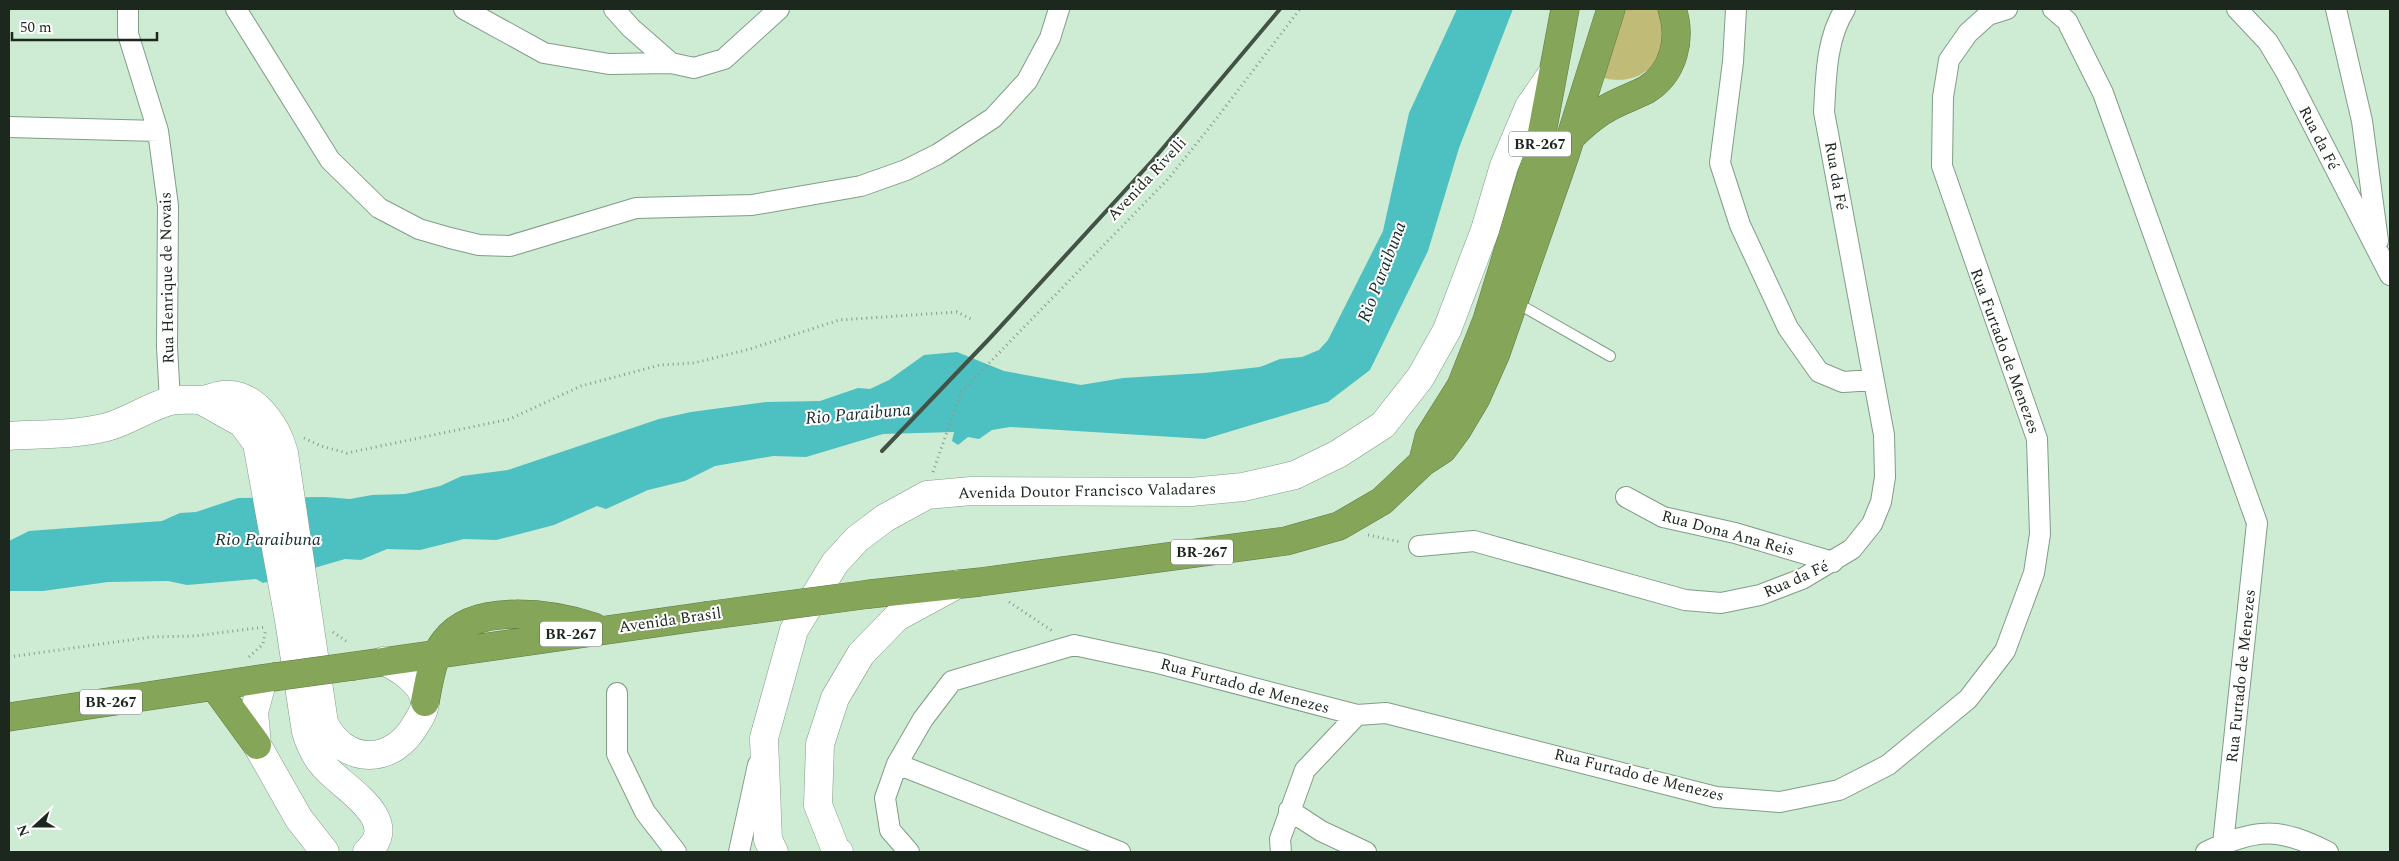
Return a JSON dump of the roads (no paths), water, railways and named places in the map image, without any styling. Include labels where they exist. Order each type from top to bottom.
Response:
[{"type":"highway","name":"BR-267","points":[[969,583],[1286,541],[1339,526],[1382,501],[1423,462],[1443,449],[1471,406],[1496,353],[1588,86],[1611,9]]},
{"type":"highway","points":[[1570,138],[1587,121],[1611,106],[1648,89],[1671,62],[1678,40],[1672,9]]},
{"type":"highway","name":"BR-267","points":[[1564,11],[1561,43],[1565,60],[1573,76],[1588,86],[1605,91],[1636,94]]},
{"type":"highway","name":"Avenida Doutor Francisco Valadares","points":[[1423,462],[1429,437],[1461,386],[1474,357],[1500,276],[1538,154],[1564,11]]},
{"type":"highway","points":[[1500,276],[1514,301]]},
{"type":"highway","name":"Avenida Brasil","points":[[437,654],[445,640],[457,628],[496,616],[528,614],[555,616],[602,630],[870,594],[969,583]]},
{"type":"highway","name":"BR-267","points":[[9,717],[214,686],[261,672],[354,656],[383,661],[437,654]]},
{"type":"highway","points":[[425,702],[437,654]]},
{"type":"highway","points":[[214,686],[257,744]]},
{"type":"main road","name":"Avenida Doutor Francisco Valadares","points":[[774,852],[768,840],[764,738],[794,630],[835,564],[857,540],[885,518],[927,495],[971,491],[1191,492],[1242,487],[1294,476],[1338,454],[1383,425],[1420,378],[1447,330],[1485,230],[1504,166],[1529,107],[1551,75]]},
{"type":"main road","points":[[9,436],[86,432],[127,421],[170,402],[201,400],[224,395],[242,400],[259,409],[271,422],[280,437],[272,454],[298,622],[306,732],[310,745],[325,768],[359,797],[375,817],[378,828],[376,839],[367,852]]},
{"type":"main road","points":[[201,400],[242,423],[272,454]]},
{"type":"main road","points":[[839,852],[818,805],[820,744],[835,698],[861,654],[897,617],[969,583]]},
{"type":"main road","points":[[298,622],[324,723],[337,743],[357,755],[384,752],[406,737],[421,715],[425,702],[420,691],[404,672],[383,661]]},
{"type":"main road","points":[[261,672],[254,712],[257,744],[299,819],[325,852]]},
{"type":"street","name":"Rua Henrique de Novais","points":[[128,9],[128,34],[158,131],[168,206],[167,347],[170,402]]},
{"type":"street","points":[[236,9],[330,160],[379,208],[419,229],[450,238],[479,245],[510,246],[636,208],[752,205],[861,186],[906,170],[938,154],[993,118],[1027,81],[1050,38],[1059,9]]},
{"type":"street","points":[[464,9],[544,53],[609,64],[671,63],[694,68],[724,59],[779,9]]},
{"type":"street","points":[[614,9],[631,28],[671,63]]},
{"type":"street","points":[[1736,9],[1733,62],[1720,163],[1740,225],[1788,328],[1819,372],[1842,382],[1873,380]]},
{"type":"street","name":"Rua da Fé","points":[[1419,546],[1474,541],[1685,600],[1722,603],[1760,595],[1802,580],[1852,549],[1872,524],[1881,502],[1885,477],[1884,435],[1824,112],[1830,49],[1836,24],[1845,9]]},
{"type":"street","name":"Rua Furtado de Menezes","points":[[909,852],[890,830],[885,798],[897,764],[923,719],[952,681],[1074,645],[1158,663],[1357,715],[1386,713],[1716,796],[1780,802],[1838,790],[1888,765],[1968,698],[2005,651],[2034,573],[2040,534],[2037,439],[1942,166],[1943,97],[1949,60],[1968,33],[1988,15],[2007,9]]},
{"type":"street","name":"Rua Furtado de Menezes","points":[[2053,9],[2067,21],[2103,93],[2257,523],[2215,848]]},
{"type":"street","name":"Rua da Fé","points":[[2237,9],[2268,42],[2390,275]]},
{"type":"street","points":[[2336,9],[2362,121],[2380,255]]},
{"type":"street","points":[[9,127],[158,131]]},
{"type":"street","name":"Rua Dona Ana Reis","points":[[1626,497],[1662,517],[1735,533],[1833,562]]},
{"type":"street","points":[[617,694],[617,754],[645,812],[676,852]]},
{"type":"street","points":[[1281,852],[1280,839],[1305,770],[1357,715]]},
{"type":"street","points":[[739,852],[764,738]]},
{"type":"street","points":[[897,764],[1120,852]]},
{"type":"street","points":[[1289,810],[1321,831],[1366,852]]},
{"type":"street","points":[[2215,848],[2256,833],[2298,837],[2326,852]]},
{"type":"lane","points":[[1514,301],[1610,356]]},
{"type":"water","name":"Rio Paraibuna","points":[[1457,9],[1513,9],[1459,148],[1428,251],[1370,370],[1328,402],[1205,439],[1010,427],[992,430],[979,439],[968,437],[958,445],[952,441],[954,432],[883,434],[806,457],[773,456],[715,466],[685,481],[648,490],[606,509],[597,506],[554,525],[496,540],[464,539],[420,550],[387,549],[361,560],[345,559],[263,583],[256,579],[187,585],[168,581],[108,582],[43,591],[9,591],[9,541],[29,531],[162,521],[180,513],[196,512],[238,498],[325,497],[350,499],[372,495],[405,494],[440,486],[462,476],[508,470],[659,419],[691,412],[766,402],[820,401],[858,388],[870,389],[889,380],[924,355],[957,352],[1004,371],[1081,385],[1123,378],[1260,367],[1280,359],[1302,357],[1319,350],[1328,340],[1383,231],[1409,113]]},
{"type":"railway","points":[[882,451],[990,338],[1153,160],[1280,9]]}]
